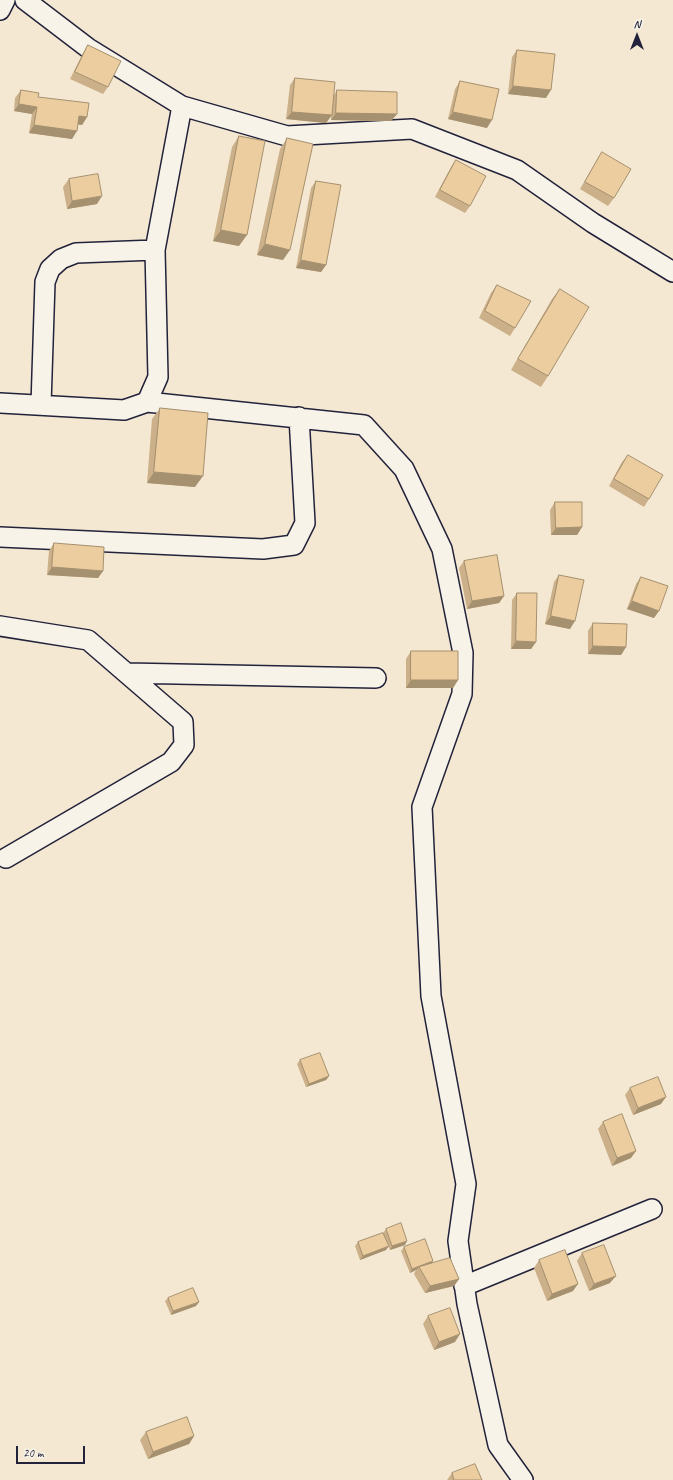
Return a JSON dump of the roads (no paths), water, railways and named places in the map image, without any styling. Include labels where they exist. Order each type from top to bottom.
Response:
[{"type":"street","points":[[0,10],[4,0]]},
{"type":"street","points":[[25,0],[88,48],[182,106],[287,136],[412,129],[517,170],[593,223],[673,272]]},
{"type":"street","points":[[147,402],[158,377],[155,250],[182,106]]},
{"type":"street","points":[[42,405],[45,282],[50,269],[61,259],[76,253],[155,250]]},
{"type":"street","points":[[0,403],[124,410],[147,402],[364,425],[404,468],[442,549],[463,653],[462,694],[422,807],[431,996],[466,1184],[458,1241],[467,1304],[498,1445],[523,1480]]},
{"type":"street","points":[[0,536],[263,549],[294,545],[305,523],[299,417]]},
{"type":"street","points":[[0,626],[88,640],[184,722],[184,745],[172,762],[6,858]]},
{"type":"street","points":[[127,673],[376,678]]},
{"type":"street","points":[[464,1286],[652,1209]]}]
